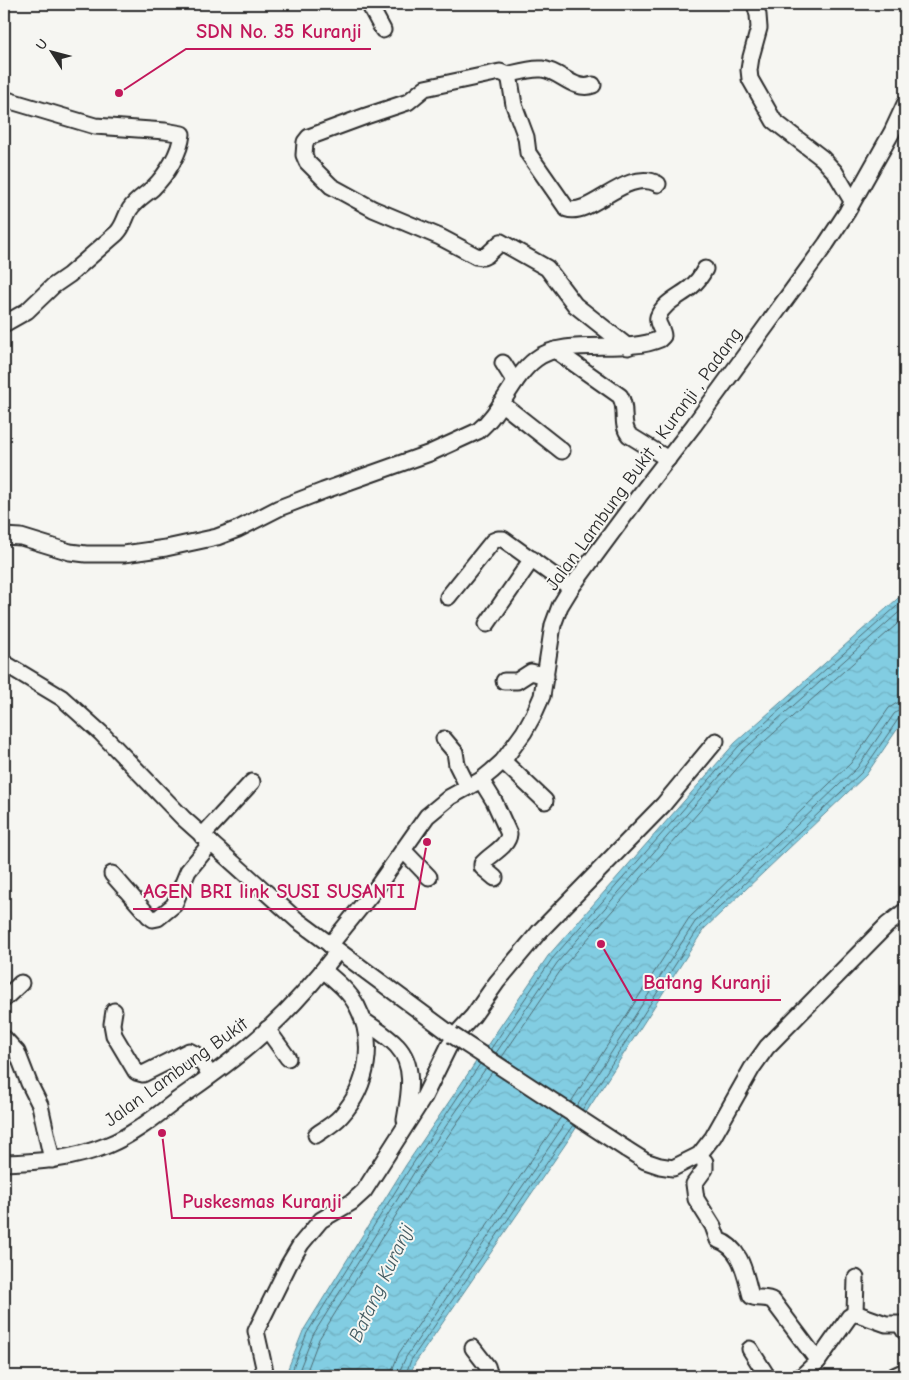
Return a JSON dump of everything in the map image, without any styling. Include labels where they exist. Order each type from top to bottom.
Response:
[{"type":"street","points":[[369,4],[383,30]]},
{"type":"street","points":[[756,4],[759,28],[751,57],[750,79],[774,121],[822,158],[835,172],[852,201]]},
{"type":"street","points":[[593,85],[582,87],[555,73],[543,70],[507,75],[500,72],[425,88],[408,102],[309,137],[305,142],[304,155],[307,162],[331,186],[373,209],[440,237],[476,256],[483,257],[487,255],[501,242],[541,263],[552,272],[576,305],[628,347]]},
{"type":"street","points":[[507,75],[518,119],[526,137],[528,153],[567,209],[577,210],[626,184],[640,181],[654,181],[658,184]]},
{"type":"street","points":[[4,99],[95,126],[182,134],[182,141],[171,164],[153,187],[130,208],[122,228],[76,269],[53,286],[27,311],[4,324]]},
{"type":"street","name":"Jalan Lambung Bukit , Kuranji , Padang","points":[[334,948],[427,816],[450,797],[474,784],[503,761],[524,732],[542,696],[553,624],[560,606],[571,588],[826,244],[892,132],[905,104]]},
{"type":"street","points":[[4,536],[22,537],[70,552],[86,554],[124,554],[166,548],[217,537],[288,504],[430,453],[478,431],[484,427],[524,370],[536,359],[555,350],[628,347],[660,339],[663,336],[663,331],[658,322],[658,316],[672,300],[691,287],[705,269]]},
{"type":"street","points":[[555,350],[620,396],[625,406],[625,430],[629,435],[668,459]]},
{"type":"street","points":[[503,363],[516,382]]},
{"type":"street","points":[[501,403],[562,451]]},
{"type":"street","points":[[448,597],[495,540],[504,540],[571,588]]},
{"type":"street","points":[[487,624],[532,559]]},
{"type":"street","points":[[4,663],[62,698],[85,718],[206,840],[297,920],[452,1035],[645,1161],[660,1166],[673,1168],[699,1155],[713,1136],[752,1068],[767,1047],[887,925],[905,911]]},
{"type":"street","points":[[504,681],[517,681],[531,672],[546,676]]},
{"type":"street","points":[[444,739],[455,752],[457,765],[474,784],[494,801],[509,834],[509,838],[504,845],[482,864],[482,867],[495,878]]},
{"type":"street","points":[[266,1376],[256,1331],[301,1244],[321,1220],[344,1207],[364,1191],[431,1084],[449,1046],[497,982],[539,932],[663,804],[716,741]]},
{"type":"street","points":[[503,761],[545,801]]},
{"type":"street","points":[[112,874],[150,917],[158,918],[174,905],[188,871],[206,840],[252,782]]},
{"type":"street","points":[[403,850],[429,876]]},
{"type":"street","name":"Jalan Lambung Bukit","points":[[4,1163],[52,1160],[78,1155],[110,1144],[158,1114],[251,1044],[267,1029],[310,985],[322,970],[334,948]]},
{"type":"street","points":[[316,1135],[341,1116],[357,1090],[366,1066],[369,1043],[363,1020],[356,1004],[342,986],[322,970]]},
{"type":"street","points":[[4,999],[21,983]]},
{"type":"street","points":[[114,1011],[112,1024],[114,1035],[136,1072],[143,1074],[189,1051],[195,1054],[211,1075]]},
{"type":"street","points":[[363,1020],[397,1045],[406,1061],[410,1090],[404,1126]]},
{"type":"street","points":[[267,1029],[288,1058]]},
{"type":"street","points":[[4,1038],[17,1052],[40,1105],[52,1160]]},
{"type":"street","points":[[699,1155],[706,1162],[706,1168],[694,1184],[696,1199],[718,1240],[726,1243],[739,1257],[750,1296],[754,1298],[764,1297],[774,1301],[818,1361]]},
{"type":"street","points":[[855,1313],[856,1278]]},
{"type":"street","points":[[802,1376],[818,1361],[849,1317],[855,1313]]},
{"type":"street","points":[[855,1313],[886,1324],[904,1325]]},
{"type":"street","points":[[473,1348],[487,1366],[490,1376]]},
{"type":"street","points":[[750,1349],[767,1376]]},
{"type":"street","points":[[894,1376],[905,1371]]},
{"type":"water","points":[[905,592],[905,718],[866,775],[704,929],[569,1139],[415,1363],[409,1376],[285,1376],[303,1331],[406,1165],[548,956],[735,743]]},
{"type":"place","name":"SDN No. 35 Kuranji","points":[[119,93]]},
{"type":"place","name":"AGEN BRI link SUSI SUSANTI","points":[[427,842]]},
{"type":"place","name":"Batang Kuranji","points":[[601,944]]},
{"type":"place","name":"Puskesmas Kuranji","points":[[162,1133]]}]
